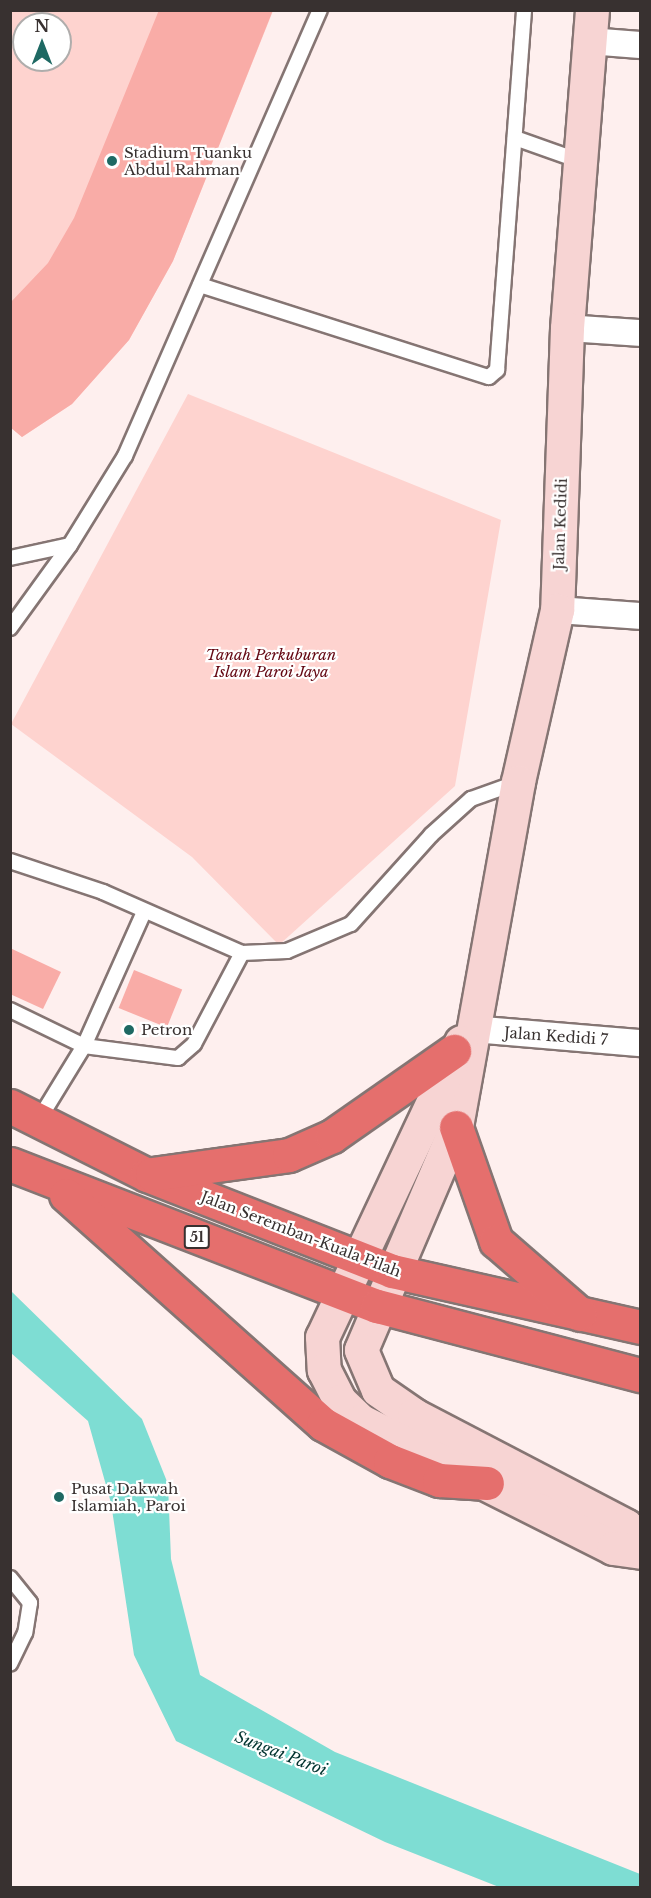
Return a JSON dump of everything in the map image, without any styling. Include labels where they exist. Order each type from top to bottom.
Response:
[{"type":"highway","points":[[147,1175],[288,1155],[332,1136],[463,1040]]},
{"type":"highway","name":"Jalan Seremban-Kuala Pilah","points":[[24,1113],[147,1175],[392,1271],[583,1316],[640,1327]]},
{"type":"highway","points":[[456,1127],[496,1241],[583,1316]]},
{"type":"highway","name":"51","points":[[10,1164],[376,1306],[640,1375]]},
{"type":"highway","points":[[51,1181],[322,1424],[390,1461],[439,1480],[487,1483]]},
{"type":"street","points":[[590,26],[640,45]]},
{"type":"street","name":"Jalan Kedidi","points":[[463,1040],[501,904],[518,782],[556,610],[567,328],[582,162],[590,26]]},
{"type":"street","points":[[567,328],[640,333]]},
{"type":"street","points":[[556,610],[640,616]]},
{"type":"street","points":[[463,1040],[456,1127],[376,1306],[362,1350],[378,1390],[414,1415],[626,1526],[640,1540]]},
{"type":"street","points":[[463,1040],[322,1337],[324,1370],[340,1401],[362,1421],[613,1548],[640,1552]]},
{"type":"street","name":"Jalan Kedidi 7","points":[[463,1040],[640,1043]]},
{"type":"lane","points":[[10,628],[70,545],[125,456],[320,10]]},
{"type":"lane","points":[[200,285],[480,378],[497,370],[524,10]]},
{"type":"lane","points":[[515,138],[582,162]]},
{"type":"lane","points":[[10,558],[70,545]]},
{"type":"lane","points":[[10,861],[103,892],[144,912],[242,953],[286,951],[351,924],[430,835],[471,799],[518,782]]},
{"type":"lane","points":[[24,1113],[84,1046],[144,912]]},
{"type":"lane","points":[[10,1010],[84,1046],[178,1058],[194,1044],[242,953]]},
{"type":"lane","points":[[10,1578],[30,1603],[25,1633],[10,1664]]},
{"type":"green space","name":"Stadium Tuanku Abdul Rahman","points":[[10,11],[273,11],[173,261],[129,340],[72,404],[22,437],[10,427]]},
{"type":"green space","name":"Tanah Perkuburan Islam Paroi Jaya","points":[[188,394],[501,520],[455,786],[279,945],[192,857],[11,724]]},
{"type":"water","name":"Sungai Paroi","points":[[11,1291],[142,1419],[168,1484],[171,1559],[200,1675],[335,1752],[640,1874],[640,1887],[499,1887],[385,1842],[176,1741],[134,1655],[111,1503],[88,1421],[11,1353]]},
{"type":"building","name":"Stadium Tuanku Abdul Rahman","points":[[159,10],[273,10],[173,261],[129,340],[72,404],[22,437],[10,427],[10,303],[48,263],[74,218]]},
{"type":"building","points":[[10,948],[61,972],[43,1009],[10,994]]},
{"type":"building","points":[[134,970],[182,989],[167,1027],[119,1008]]},
{"type":"place","name":"Stadium Tuanku Abdul Rahman","points":[[112,161]]},
{"type":"place","name":"Petron","points":[[129,1030]]},
{"type":"place","name":"Pusat Dakwah Islamiah, Paroi","points":[[59,1497]]}]
